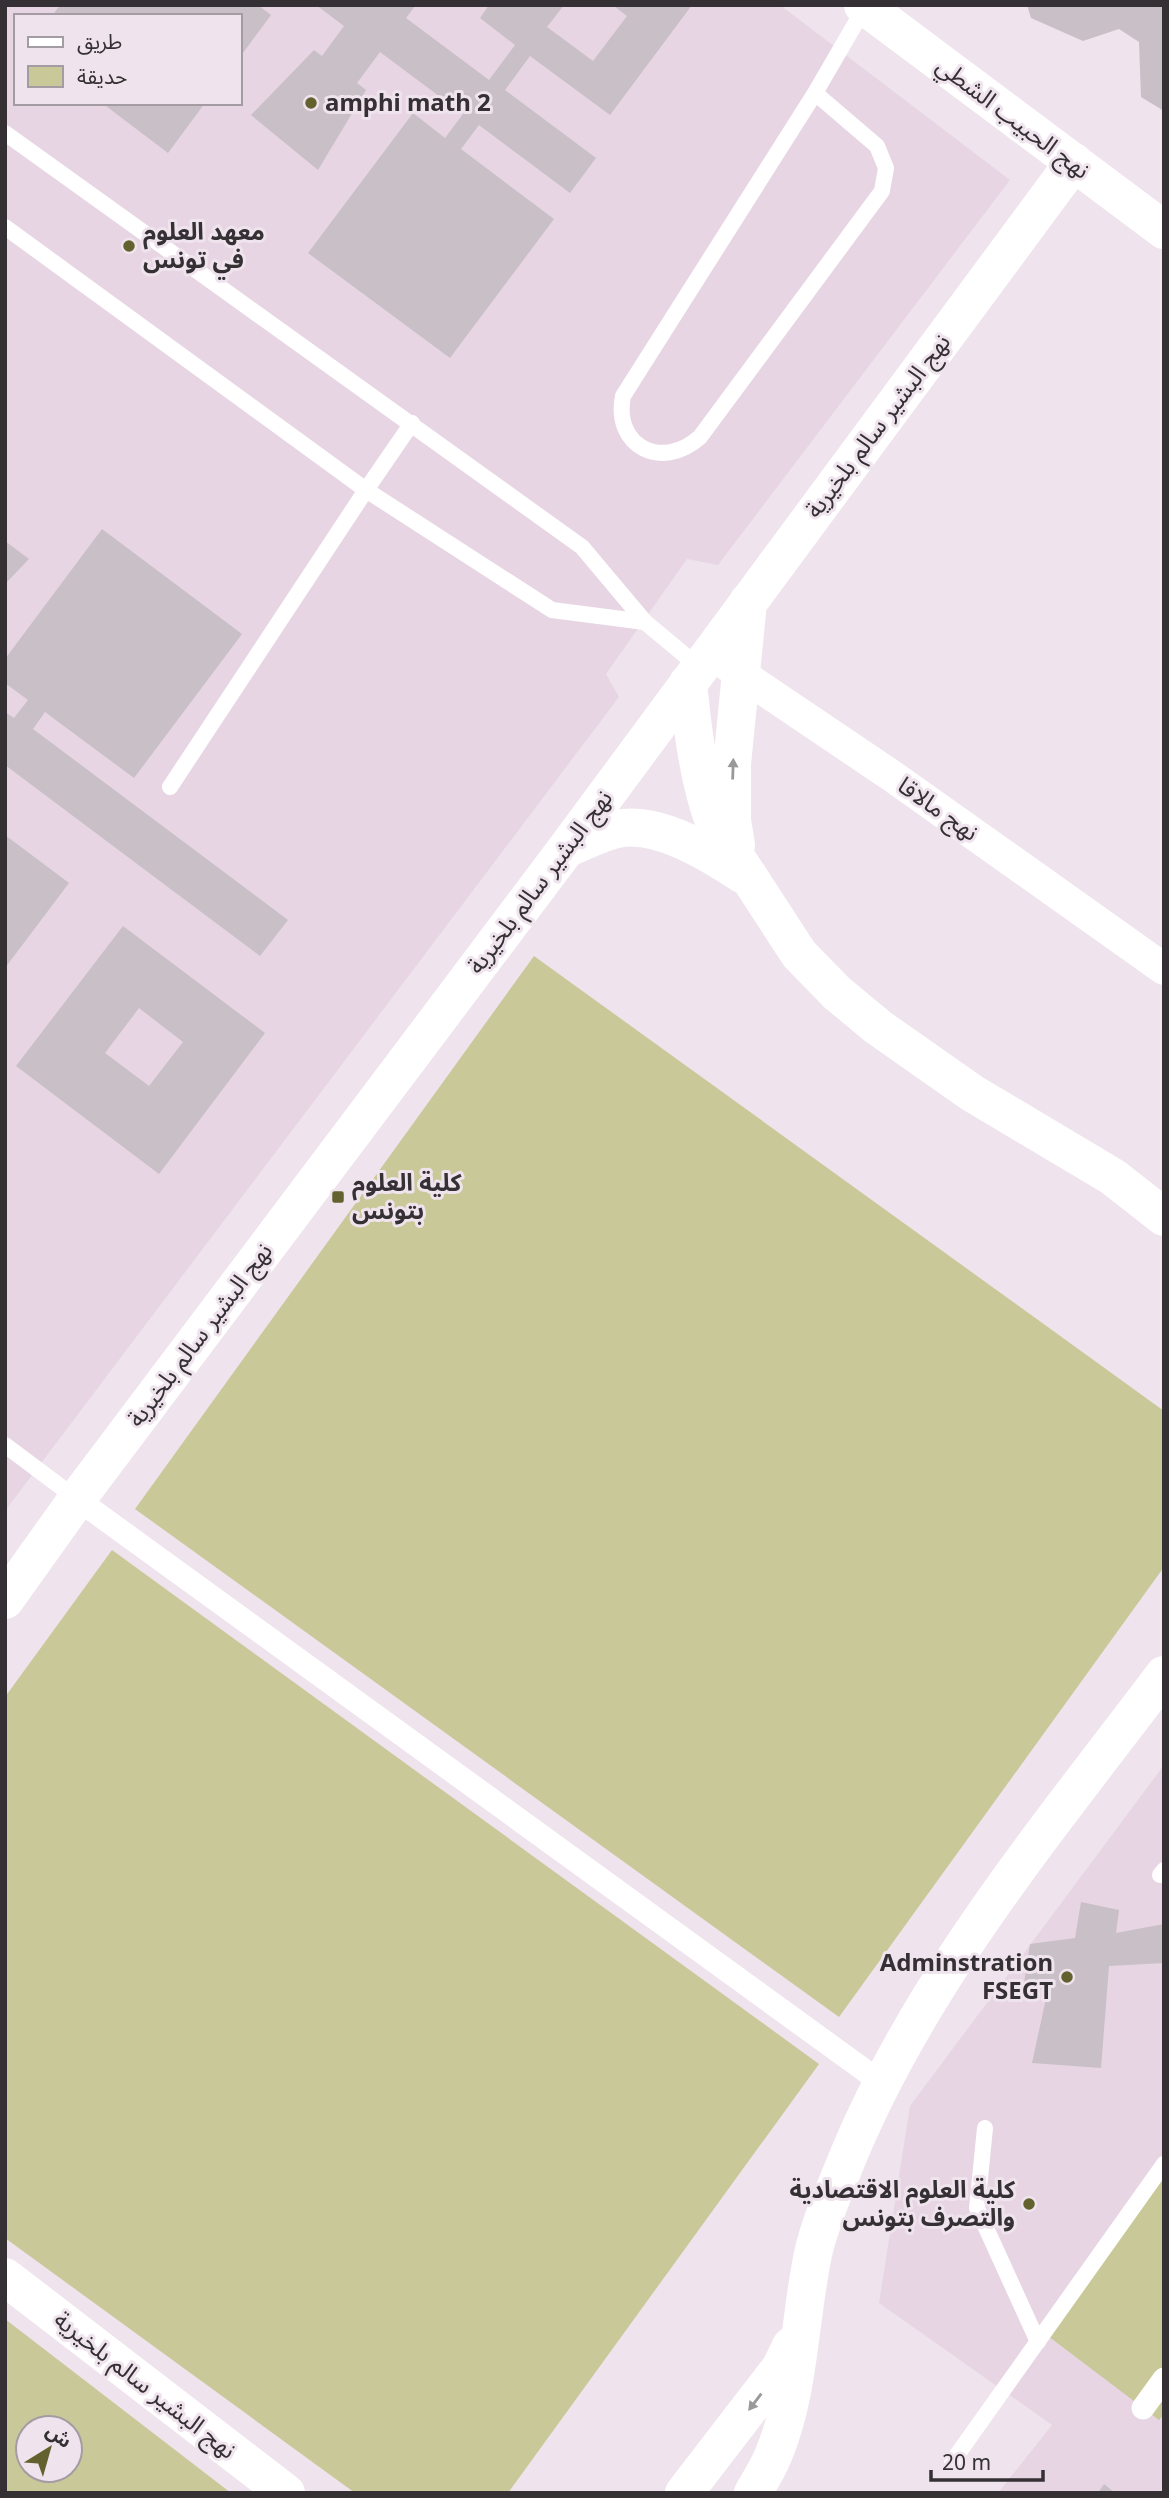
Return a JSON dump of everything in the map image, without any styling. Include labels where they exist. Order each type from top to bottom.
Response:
[{"type":"street","name":"نهج الحبيب الشطي","points":[[864,6],[1164,230]]},
{"type":"street","name":"نهج البشير سالم بلخيرية","points":[[5,1600],[76,1499],[566,849],[1074,162]]},
{"type":"street","points":[[744,870],[732,820],[732,764],[748,601]]},
{"type":"street","points":[[699,667],[696,755],[715,825],[799,954],[837,993],[878,1027],[972,1093],[1113,1177],[1164,1217]]},
{"type":"street","name":"نهج مالاقا","points":[[699,667],[741,676],[892,776],[1164,969]]},
{"type":"street","points":[[566,849],[618,828],[647,830],[682,839],[744,870]]},
{"type":"street","points":[[76,1499],[882,2082]]},
{"type":"street","points":[[753,2493],[773,2457],[783,2428],[795,2376],[813,2251],[843,2169],[882,2082],[931,1997],[1015,1874],[1164,1675]]},
{"type":"street","name":"نهج البشير سالم بلخيرية","points":[[5,2277],[286,2493]]},
{"type":"street","points":[[684,2493],[782,2367],[801,2322]]},
{"type":"street","points":[[1143,2408],[1164,2379]]},
{"type":"lane","points":[[815,93],[877,146],[886,168],[882,191],[700,437],[678,453],[651,452],[629,435],[623,423],[623,396],[815,93],[864,6]]},
{"type":"lane","points":[[5,133],[582,547],[645,622],[699,667]]},
{"type":"lane","points":[[5,227],[366,490],[552,610],[645,622]]},
{"type":"lane","points":[[170,787],[412,424]]},
{"type":"lane","points":[[5,1445],[76,1499]]},
{"type":"lane","points":[[985,2128],[976,2208],[1038,2342]]},
{"type":"lane","points":[[952,2462],[1164,2164]]},
{"type":"shaded area","points":[[5,5],[780,5],[1010,180],[718,565],[687,559],[606,674],[619,697],[5,1511]]},
{"type":"shaded area","name":"كلية العلوم الاقتصادية والتصرف بتونس","points":[[1164,1765],[1164,2493],[998,2493],[1052,2425],[879,2303],[910,2106]]},
{"type":"green space","points":[[534,956],[1164,1411],[1164,1567],[839,2017],[135,1509]]},
{"type":"green space","points":[[112,1550],[819,2064],[508,2493],[355,2493],[5,2238],[5,1697]]},
{"type":"green space","points":[[1164,2170],[1164,2414],[1159,2420],[1044,2333]]},
{"type":"green space","points":[[5,2319],[231,2493],[5,2493]]},
{"type":"building","points":[[60,5],[258,5],[271,15],[242,54],[242,14],[53,14]]},
{"type":"building","points":[[316,5],[416,5],[406,18],[489,80],[515,45],[480,18],[489,5],[564,5],[547,27],[593,61],[627,16],[613,5],[692,5],[610,115],[530,56],[505,90],[596,158],[570,193],[479,125],[461,149],[554,219],[450,358],[308,253],[413,113],[445,138],[463,114],[380,52],[357,83],[366,90],[318,170],[251,115],[314,50],[322,56],[344,26]]},
{"type":"building","points":[[1027,5],[1164,5],[1164,111],[1141,97],[1139,42],[1119,29],[1083,41],[1031,18]]},
{"type":"building","points":[[105,105],[204,105],[168,153]]},
{"type":"building","points":[[102,529],[242,634],[134,778],[45,712],[33,729],[288,920],[260,956],[5,765],[5,712],[14,718],[28,700],[5,683],[5,659]]},
{"type":"building","points":[[5,541],[29,559],[5,584]]},
{"type":"building","points":[[5,835],[69,883],[5,968]]},
{"type":"building","points":[[123,926],[265,1033],[159,1174],[16,1066]],"holes":[[[139,1008],[183,1042],[149,1086],[105,1053]]]},
{"type":"building","name":"Adminstration FSEGT","points":[[1081,1902],[1119,1910],[1116,1933],[1164,1924],[1164,1963],[1109,1966],[1101,2068],[1032,2063],[1048,1989],[1023,1990],[1030,1944],[1075,1938]]},
{"type":"building","points":[[1104,2484],[1115,2493],[1098,2493]]},
{"type":"place","name":"amphi math 2","points":[[311,103]]},
{"type":"place","name":"معهد العلوم في تونس","points":[[129,246]]},
{"type":"place","name":"كلية العلوم بتونس","points":[[338,1197]]},
{"type":"place","name":"Adminstration FSEGT","points":[[1067,1977]]},
{"type":"place","name":"كلية العلوم الاقتصادية والتصرف بتونس","points":[[1029,2204]]}]
